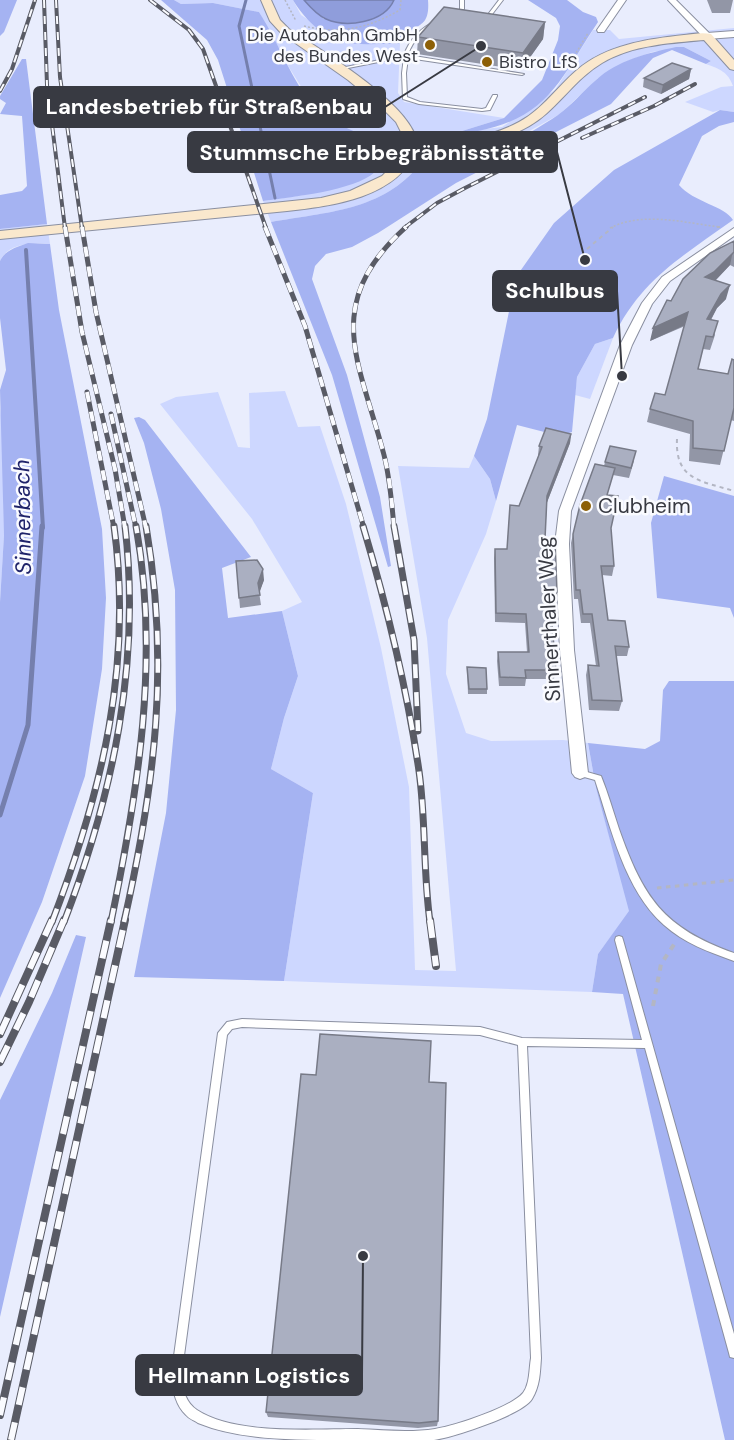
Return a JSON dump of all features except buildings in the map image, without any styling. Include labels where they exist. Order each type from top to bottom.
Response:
[{"type":"main road","points":[[0,238],[319,202],[369,188],[389,178],[408,156],[409,130],[397,116],[285,31],[275,21],[267,0]]},
{"type":"main road","points":[[275,0],[284,20],[302,43]]},
{"type":"main road","points":[[402,165],[424,154],[511,129],[536,117],[585,70],[605,58],[646,44],[707,36],[734,67]]},
{"type":"main road","points":[[410,142],[480,138]]},
{"type":"main road","points":[[410,142],[454,145]]},
{"type":"main road","points":[[0,238],[46,232]]},
{"type":"street","points":[[601,30],[622,0]]},
{"type":"street","points":[[672,0],[707,36],[734,34]]},
{"type":"street","name":"Sinnerthaler Weg","points":[[580,773],[567,650],[562,544],[565,512],[626,345],[647,303],[666,279],[729,229]]},
{"type":"lane","points":[[462,0],[462,9],[420,29],[409,43],[404,56],[405,98],[409,102],[485,110],[495,96]]},
{"type":"lane","points":[[498,20],[487,18],[501,0]]},
{"type":"lane","points":[[338,69],[404,56],[522,74]]},
{"type":"lane","points":[[580,773],[598,778],[638,884],[653,908],[681,933],[734,957]]},
{"type":"lane","points":[[619,940],[734,1353]]},
{"type":"lane","points":[[522,1042],[536,1358],[533,1385],[525,1399],[484,1419],[450,1431],[409,1436],[277,1435],[227,1429],[207,1423],[191,1413],[179,1396],[176,1378],[223,1033],[230,1025],[242,1023],[441,1028],[480,1031],[522,1042],[647,1044]]},
{"type":"path","points":[[284,20],[316,30],[342,32],[364,29],[400,10],[401,0]]},
{"type":"path","points":[[566,68],[590,31],[601,30]]},
{"type":"path","points":[[587,249],[609,228],[624,222],[649,220],[729,229]]},
{"type":"path","points":[[677,439],[675,454],[684,472],[694,479],[734,491]]},
{"type":"path","points":[[638,884],[659,888],[734,880]]},
{"type":"path","points":[[653,1006],[661,964],[681,933]]},
{"type":"shaded area","points":[[0,0],[17,0],[4,32],[0,36]]},
{"type":"shaded area","points":[[161,0],[174,0],[181,4],[213,3],[259,12],[299,86],[315,108],[323,116],[362,135],[377,149],[382,159],[376,171],[365,179],[338,188],[263,201],[218,60],[207,40]]},
{"type":"shaded area","points":[[174,0],[293,0],[301,15],[342,42],[400,44],[398,93],[404,102],[504,118],[462,131],[443,132],[442,134],[502,127],[555,90],[593,30],[610,30],[619,39],[734,28],[734,112],[720,110],[713,112],[685,102],[721,87],[733,86],[729,77],[723,72],[706,64],[711,61],[684,47],[652,52],[625,62],[597,79],[560,114],[524,134],[511,145],[487,155],[450,164],[432,166],[420,164],[405,180],[389,191],[353,207],[271,222],[263,201],[304,195],[366,137],[334,124],[315,109],[259,12],[213,3],[181,4]]},
{"type":"shaded area","points":[[293,0],[304,0],[324,19],[393,3],[394,0],[428,0],[428,11],[423,23],[408,32],[400,44],[357,44],[328,36],[302,13]]},
{"type":"shaded area","points":[[304,0],[394,0],[382,14],[364,22],[344,23],[323,17]]},
{"type":"shaded area","points":[[528,0],[567,0],[583,12],[596,17],[598,22],[563,77],[538,105],[522,116],[502,125],[460,134],[442,134],[443,132],[462,131],[504,118],[542,80],[558,40],[560,26],[556,18]]},
{"type":"shaded area","points":[[684,47],[711,61],[706,64],[672,50],[653,58],[611,104],[456,183],[352,247],[326,254],[315,266],[312,279],[347,375],[380,497],[391,566],[388,567],[332,375],[271,222],[352,207],[389,191],[405,180],[420,164],[427,163],[432,166],[451,163],[498,149],[558,115],[596,80],[614,67],[644,55]]},
{"type":"shaded area","points":[[22,59],[26,59],[47,224],[0,229],[0,195],[22,191],[27,186],[22,116],[0,114],[6,103],[0,99],[0,96]]},
{"type":"shaded area","points":[[720,110],[734,112],[734,122],[719,126],[702,136],[679,185],[692,196],[723,211],[733,220],[664,271],[636,300],[613,338],[595,344],[577,377],[572,432],[560,436],[517,425],[496,501],[490,479],[474,456],[487,419],[516,277],[554,223],[614,170]]},
{"type":"shaded area","points":[[47,224],[50,244],[36,243],[15,247],[9,250],[0,261],[0,229]]},
{"type":"shaded area","points":[[28,243],[50,244],[59,310],[102,529],[106,598],[102,669],[85,776],[42,902],[0,998],[0,602],[4,535],[0,390],[6,370],[0,318],[0,261],[8,252]]},
{"type":"shaded area","points":[[613,338],[590,399],[575,395],[577,377],[595,344]]},
{"type":"shaded area","points":[[285,391],[298,427],[320,426],[346,504],[381,648],[409,787],[415,970],[456,971],[427,638],[398,466],[469,468],[474,456],[490,479],[496,501],[486,534],[448,620],[446,674],[466,733],[491,741],[563,740],[588,743],[596,788],[630,911],[598,954],[592,992],[284,981],[313,793],[271,769],[298,676],[282,611],[302,602],[252,519],[160,404],[176,397],[218,392],[238,447],[250,448],[249,393]]},
{"type":"shaded area","points":[[0,407],[3,432],[4,535],[0,602]]},
{"type":"shaded area","points":[[139,417],[145,420],[251,557],[222,568],[228,618],[282,611],[298,676],[271,769],[313,793],[284,981],[134,977],[166,813],[176,710],[175,590],[161,509],[144,443],[134,418]]},
{"type":"shaded area","points":[[664,476],[734,496],[734,618],[730,608],[657,598],[651,523]]},
{"type":"shaded area","points":[[669,681],[734,681],[734,1440],[725,1440],[623,994],[592,992],[598,954],[629,911],[596,788],[588,743],[645,749],[660,741],[663,690]]},
{"type":"shaded area","points":[[76,935],[86,937],[0,1317],[0,1100],[52,993]]},
{"type":"waterway","name":"Sinnerbach","points":[[246,0],[239,26],[275,198]]},
{"type":"waterway","name":"Sinnerbach","points":[[26,250],[43,528]]},
{"type":"waterway","name":"Sinnerbach","points":[[0,815],[28,725],[42,526]]},
{"type":"railway","points":[[0,91],[12,69],[35,0]]},
{"type":"railway","points":[[44,0],[47,85],[65,228]]},
{"type":"railway","points":[[56,0],[60,77],[82,228]]},
{"type":"railway","points":[[150,0],[189,30],[203,49],[266,228]]},
{"type":"railway","points":[[582,138],[654,106],[695,84]]},
{"type":"railway","points":[[404,228],[437,203],[645,97]]},
{"type":"railway","points":[[65,227],[82,332],[115,469],[125,528]]},
{"type":"railway","points":[[82,227],[96,312],[146,528]]},
{"type":"railway","points":[[265,227],[305,326],[364,528]]},
{"type":"railway","points":[[394,528],[386,464],[358,363],[354,335],[355,309],[363,282],[379,255],[406,227]]},
{"type":"railway","points":[[87,392],[114,528]]},
{"type":"railway","points":[[111,414],[136,528]]},
{"type":"railway","points":[[52,922],[85,825],[99,776],[109,728],[116,679],[119,629],[119,578],[114,526]]},
{"type":"railway","points":[[64,922],[96,826],[119,728],[126,678],[129,628],[129,577],[125,526]]},
{"type":"railway","points":[[111,922],[130,824],[143,725],[146,626],[143,576],[136,526]]},
{"type":"railway","points":[[124,922],[144,822],[156,725],[157,628],[146,526]]},
{"type":"railway","points":[[363,526],[396,648],[409,709],[423,809],[430,922]]},
{"type":"railway","points":[[394,526],[414,640],[418,731]]},
{"type":"railway","points":[[0,1034],[52,920]]},
{"type":"railway","points":[[0,1062],[64,920]]},
{"type":"railway","points":[[0,1415],[111,920]]},
{"type":"railway","points":[[11,1440],[125,920]]},
{"type":"railway","points":[[430,920],[436,966]]},
{"type":"place","name":"Die Autobahn GmbH des Bundes West","points":[[430,45]]},
{"type":"place","name":"Landesbetrieb für Straßenbau","points":[[481,46]]},
{"type":"place","name":"Bistro LfS","points":[[487,62]]},
{"type":"place","name":"Stummsche Erbbegräbnisstätte","points":[[585,260]]},
{"type":"place","name":"Schulbus","points":[[622,376]]},
{"type":"place","name":"Clubheim","points":[[586,506]]},
{"type":"place","name":"Hellmann Logistics","points":[[363,1256]]}]
